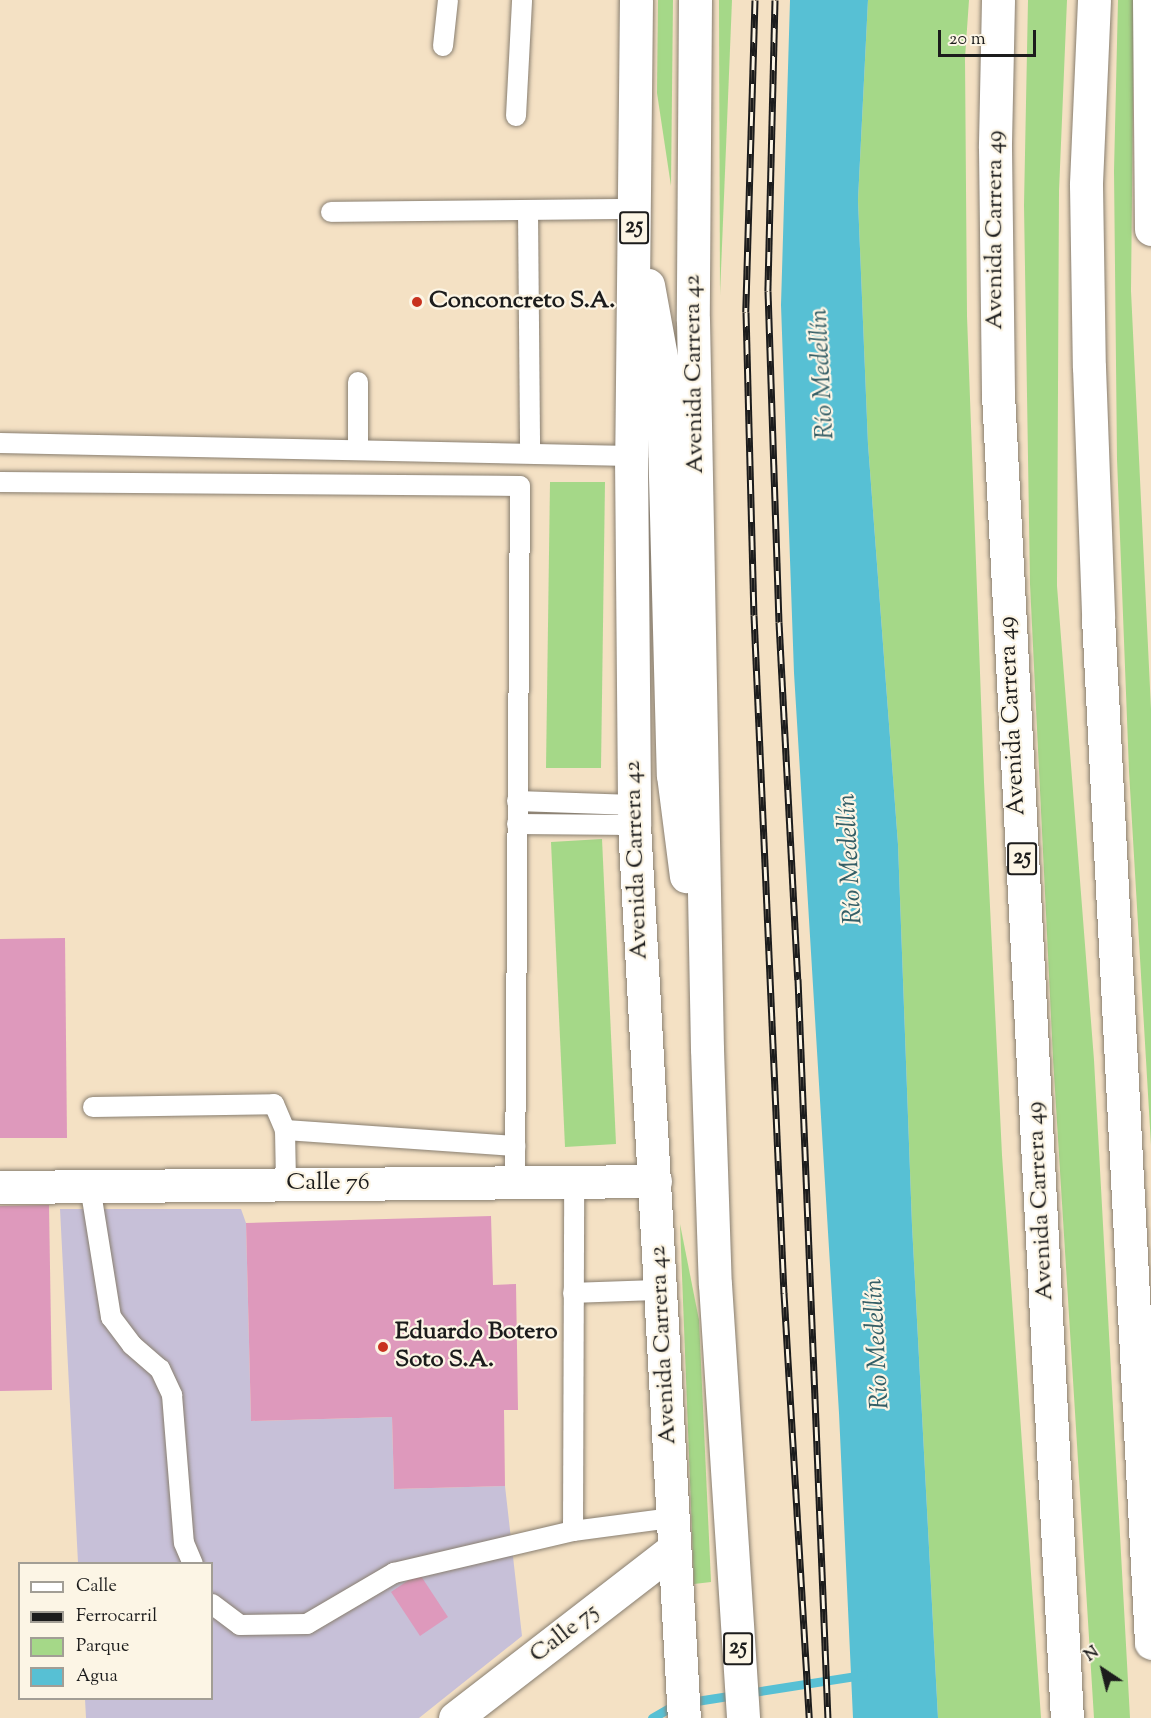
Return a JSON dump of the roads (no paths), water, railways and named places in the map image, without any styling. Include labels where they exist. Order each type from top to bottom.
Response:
[{"type":"main road","name":"Avenida Carrera 42","points":[[636,0],[631,456],[634,815],[684,1718]]},
{"type":"main road","name":"Avenida Carrera 42","points":[[695,0],[693,320],[707,1049],[715,1284],[743,1718]]},
{"type":"main road","name":"Avenida Carrera 49","points":[[998,0],[995,160],[999,418],[1067,1718]]},
{"type":"main road","points":[[1094,0],[1086,186],[1090,391],[1151,1643]]},
{"type":"main road","points":[[1149,7],[1151,229]]},
{"type":"main road","points":[[634,209],[662,362],[673,775],[707,1049]]},
{"type":"main road","name":"Calle 76","points":[[0,1187],[655,1181]]},
{"type":"main road","name":"Calle 75","points":[[455,1718],[673,1534]]},
{"type":"lane","points":[[443,46],[448,0]]},
{"type":"lane","points":[[516,116],[522,0]]},
{"type":"lane","points":[[331,212],[634,209]]},
{"type":"lane","points":[[528,210],[530,453]]},
{"type":"lane","points":[[358,382],[358,449]]},
{"type":"lane","points":[[0,443],[631,456]]},
{"type":"lane","points":[[0,482],[520,486],[515,1183]]},
{"type":"lane","points":[[517,801],[634,815]]},
{"type":"lane","points":[[517,824],[634,815]]},
{"type":"lane","points":[[93,1107],[274,1104],[285,1130],[286,1184]]},
{"type":"lane","points":[[285,1130],[515,1146]]},
{"type":"lane","points":[[573,1531],[574,1182]]},
{"type":"lane","points":[[90,1186],[111,1317],[132,1345],[160,1369],[172,1395],[184,1543],[193,1562]]},
{"type":"lane","points":[[573,1293],[661,1290]]},
{"type":"lane","points":[[213,1605],[240,1625],[307,1624],[394,1573],[573,1531],[673,1534]]},
{"type":"water","name":"Río Medellín","points":[[790,0],[868,0],[858,200],[868,444],[898,844],[912,1225],[938,1718],[853,1718],[839,1413],[794,673],[781,305]]},
{"type":"waterway","points":[[690,1702],[863,1675]]},
{"type":"waterway","points":[[652,1718],[676,1704]]},
{"type":"railway","points":[[755,0],[746,312],[754,615],[784,1293],[809,1718]]},
{"type":"railway","points":[[775,0],[768,291],[779,622],[798,979],[828,1718]]},
{"type":"place","name":"Conconcreto S.A.","points":[[417,302]]},
{"type":"place","name":"Eduardo Botero Soto S.A.","points":[[383,1347]]}]
